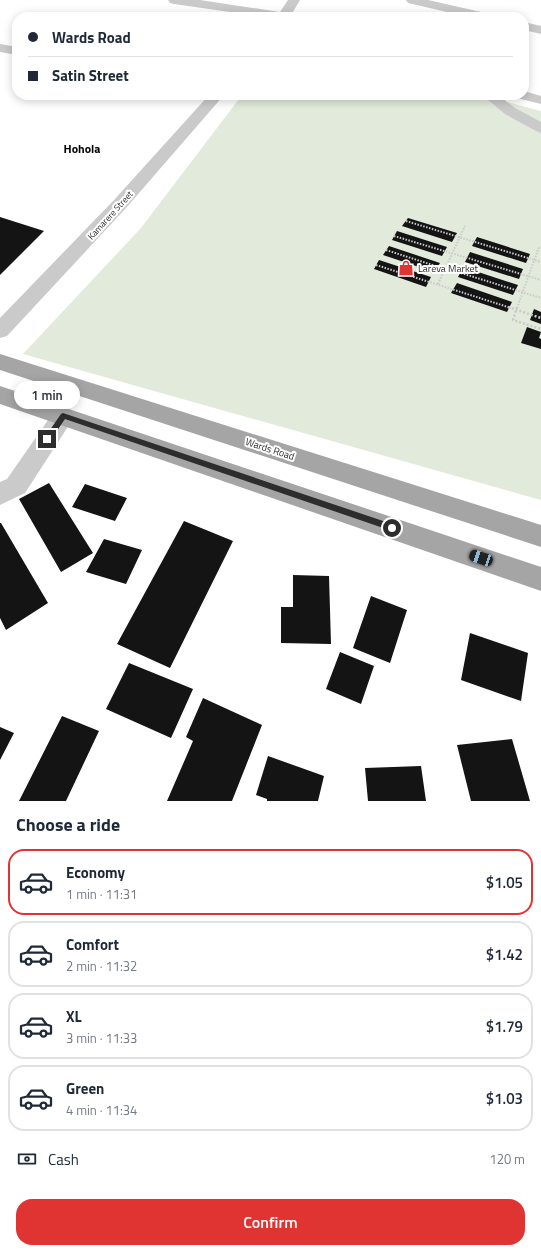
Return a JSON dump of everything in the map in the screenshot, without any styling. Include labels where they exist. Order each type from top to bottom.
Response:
[{"type":"main road","name":"Wards Road","points":[[0,362],[541,536]]},
{"type":"main road","points":[[0,395],[541,578]]},
{"type":"street","points":[[174,0],[252,12]]},
{"type":"street","points":[[287,12],[294,0]]},
{"type":"street","points":[[412,0],[464,12]]},
{"type":"street","points":[[529,27],[541,30]]},
{"type":"street","points":[[0,48],[12,50]]},
{"type":"street","points":[[529,97],[541,100]]},
{"type":"street","name":"Kamarere Street","points":[[0,331],[75,254],[213,100]]},
{"type":"street","points":[[496,100],[510,111],[541,128]]},
{"type":"street","points":[[0,494],[16,486],[63,416]]},
{"type":"path","points":[[406,221],[460,239],[541,262]]},
{"type":"path","points":[[438,284],[465,226]]},
{"type":"path","points":[[394,236],[541,280]]},
{"type":"path","points":[[539,247],[513,320],[541,329]]},
{"type":"path","points":[[386,250],[445,269]]},
{"type":"path","points":[[376,265],[541,318]]},
{"type":"path","points":[[461,273],[541,298]]},
{"type":"green space","points":[[238,100],[500,100],[541,111],[541,500],[23,354],[141,228]]},
{"type":"building","points":[[0,217],[44,231],[0,275]]},
{"type":"building","points":[[408,218],[457,233],[452,242],[402,226]]},
{"type":"building","points":[[397,231],[447,247],[442,256],[392,240]]},
{"type":"building","points":[[477,237],[530,254],[526,263],[472,246]]},
{"type":"building","points":[[389,246],[440,263],[434,272],[383,255]]},
{"type":"building","points":[[470,252],[523,269],[519,279],[465,262]]},
{"type":"building","points":[[379,260],[431,277],[426,287],[374,269]]},
{"type":"building","points":[[463,267],[518,285],[513,295],[458,277]]},
{"type":"building","points":[[457,283],[512,302],[507,312],[451,293]]},
{"type":"building","points":[[534,309],[541,312],[541,324],[530,320]]},
{"type":"building","points":[[527,327],[541,332],[539,338],[541,339],[541,349],[521,343]]},
{"type":"building","points":[[49,483],[93,553],[61,572],[19,499]]},
{"type":"building","points":[[85,484],[127,498],[115,521],[72,507]]},
{"type":"building","points":[[184,521],[233,541],[170,668],[117,644]]},
{"type":"building","points":[[0,523],[48,603],[6,630],[0,618]]},
{"type":"building","points":[[104,539],[142,550],[126,584],[86,572]]},
{"type":"building","points":[[293,575],[329,576],[331,644],[281,643],[281,607],[293,607]]},
{"type":"building","points":[[371,596],[407,610],[390,663],[353,648]]},
{"type":"building","points":[[470,633],[528,653],[521,701],[461,680]]},
{"type":"building","points":[[340,652],[374,666],[361,704],[326,689]]},
{"type":"building","points":[[129,663],[193,689],[171,738],[106,709]]},
{"type":"building","points":[[203,698],[262,725],[232,801],[167,801],[193,741],[186,737]]},
{"type":"building","points":[[62,716],[99,731],[66,801],[19,801]]},
{"type":"building","points":[[0,727],[14,733],[0,760]]},
{"type":"building","points":[[512,739],[530,801],[471,801],[457,745]]},
{"type":"building","points":[[268,756],[324,776],[318,801],[267,801],[267,799],[256,795]]},
{"type":"building","points":[[421,766],[426,801],[368,801],[365,768]]},
{"type":"place","name":"Lareva Market","points":[[406,268]]},
{"type":"district","name":"Hohola","points":[[82,148]]},
{"type":"route","points":[[47,439],[63,416],[392,528]]}]
